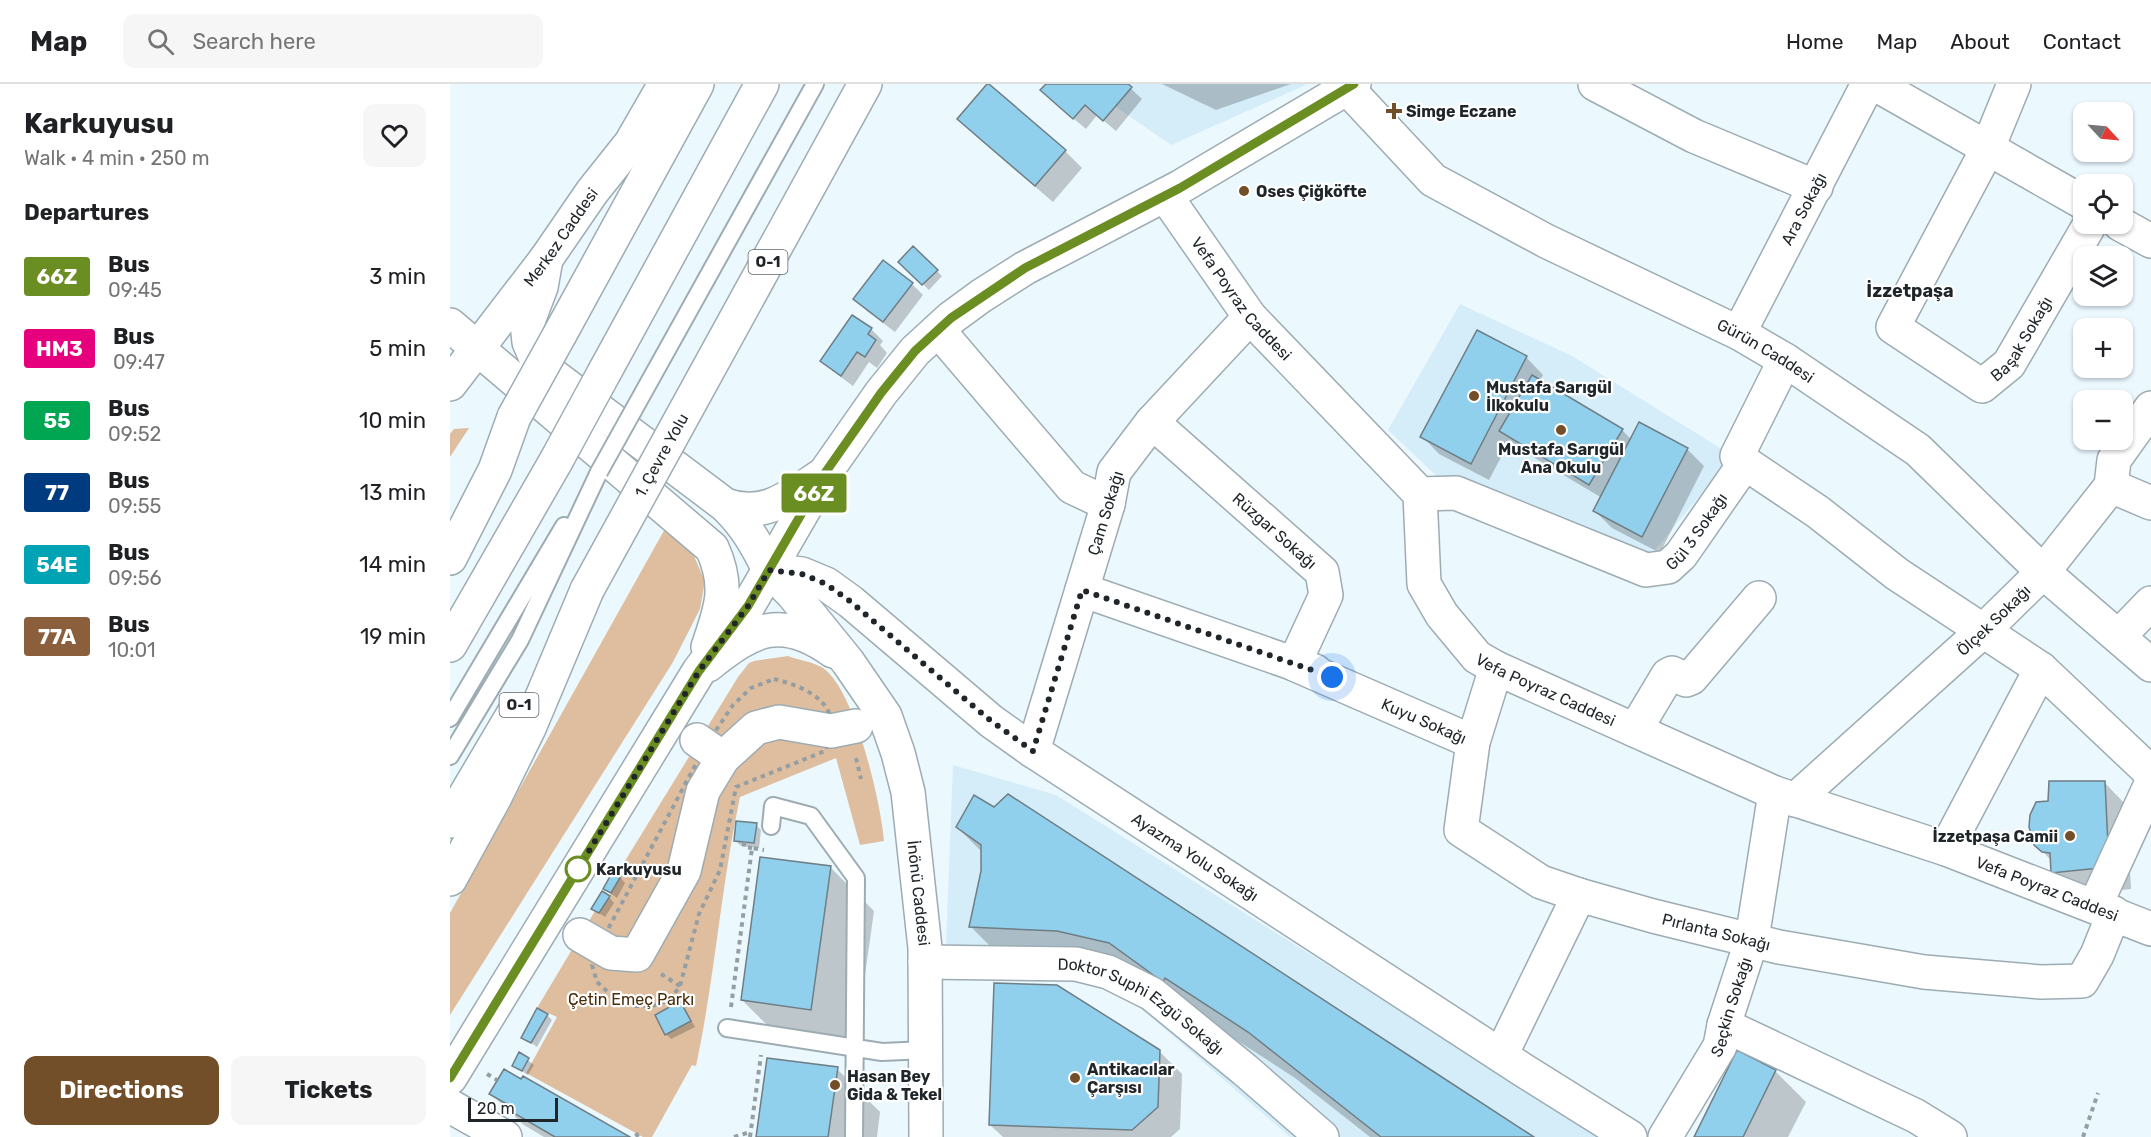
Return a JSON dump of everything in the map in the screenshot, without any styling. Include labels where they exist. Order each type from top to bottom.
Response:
[{"type":"main road","name":"Merkez Caddesi","points":[[450,384],[631,143],[665,84]]},
{"type":"main road","points":[[450,519],[514,417],[697,84]]},
{"type":"main road","points":[[450,645],[556,461],[762,84]]},
{"type":"main road","name":"1. Çevre Yolu","points":[[450,821],[587,590],[865,84]]},
{"type":"main road","points":[[1595,84],[1694,136],[1816,187]]},
{"type":"main road","name":"Ara Sokağı","points":[[1739,333],[1868,84]]},
{"type":"main road","points":[[1875,84],[1987,150],[2073,197]]},
{"type":"main road","points":[[1987,150],[2014,84]]},
{"type":"main road","points":[[450,1078],[699,671],[748,606],[825,473],[881,393],[915,351],[981,296],[1025,268],[1165,195],[1350,86]]},
{"type":"main road","name":"Gürün Caddesi","points":[[1350,86],[1433,180],[1546,241],[1739,333],[1785,360],[1918,450],[2043,572],[2151,665]]},
{"type":"main road","name":"Başak Sokağı","points":[[1987,150],[1893,327],[1982,386],[2009,364],[2084,234]]},
{"type":"main road","name":"Vefa Poyraz Caddesi","points":[[1165,195],[1250,317],[1420,494],[1424,584],[1443,615],[1477,657],[1496,668],[1785,796],[1946,849],[2151,929]]},
{"type":"main road","points":[[2133,231],[2151,241]]},
{"type":"main road","name":"İnönü Caddesi","points":[[546,259],[541,287],[527,324],[529,342],[536,356],[547,370],[725,505],[742,522],[769,570],[792,593],[848,662],[885,716],[906,782],[921,903],[926,962],[926,1137]]},
{"type":"main road","name":"Çam Sokağı","points":[[1033,751],[1108,504],[1114,472],[1152,422],[1250,317]]},
{"type":"main road","points":[[450,325],[712,548],[721,566],[724,591],[718,619],[699,671]]},
{"type":"main road","points":[[938,330],[1072,487],[1108,504]]},
{"type":"main road","points":[[1785,360],[1737,456],[1818,512],[1897,574],[2041,669],[2151,773]]},
{"type":"main road","name":"Ölçek Sokağı","points":[[1785,796],[1984,630],[2043,572],[2111,486],[2114,460],[2151,408]]},
{"type":"main road","points":[[450,558],[495,470],[514,417]]},
{"type":"main road","name":"Rüzgar Sokağı","points":[[1152,422],[1322,572],[1326,595],[1294,664]]},
{"type":"main road","name":"Gül 3 Sokağı","points":[[1420,494],[1456,493],[1646,570],[1668,567],[1681,555],[1745,463]]},
{"type":"main road","points":[[725,505],[747,511],[766,508],[790,497],[825,473]]},
{"type":"main road","points":[[2111,486],[2151,502]]},
{"type":"main road","name":"Ayazma Yolu Sokağı","points":[[769,570],[802,574],[826,584],[851,602],[991,721],[1033,751],[1630,1137]]},
{"type":"main road","points":[[450,879],[495,797],[529,728],[587,590]]},
{"type":"main road","name":"Kuyu Sokağı","points":[[1082,590],[1408,704],[1473,742]]},
{"type":"main road","points":[[1635,730],[1668,675],[1672,674],[1686,680],[1691,678],[1758,598]]},
{"type":"main road","points":[[2119,636],[2151,603]]},
{"type":"main road","name":"İnönü Caddesi","points":[[699,671],[737,642],[777,628],[799,633],[821,642],[848,662]]},
{"type":"main road","name":"Pırlanta Sokağı","points":[[1496,668],[1473,742],[1461,830],[1541,882],[1579,896],[1779,947],[1924,972],[2041,982],[2082,981],[2097,955],[2104,910]]},
{"type":"main road","points":[[1946,849],[2041,669]]},
{"type":"main road","points":[[580,935],[611,953],[637,955],[684,871],[703,792],[710,749],[756,728],[779,722],[831,731],[856,726]]},
{"type":"main road","points":[[2104,910],[2151,784]]},
{"type":"main road","name":"Seçkin Sokağı","points":[[1665,1137],[1720,1047],[1724,1025],[1752,939],[1768,836],[1785,796]]},
{"type":"main road","points":[[1501,1055],[1579,896]]},
{"type":"main road","name":"Doktor Suphi Ezgü Sokağı","points":[[926,962],[1076,964],[1108,972],[1152,994],[1322,1137]]},
{"type":"main road","points":[[1724,1025],[1916,1116],[1950,1137]]},
{"type":"main road","points":[[450,1106],[505,1137]]},
{"type":"lane","points":[[450,718],[553,543],[598,472],[815,84]]},
{"type":"lane","points":[[450,756],[520,640],[598,472]]},
{"type":"lane","points":[[771,826],[773,806],[811,816],[856,878],[854,1137]]},
{"type":"lane","points":[[728,1028],[882,1052],[926,1050]]},
{"type":"path","points":[[744,842],[744,847],[767,850],[771,826]]},
{"type":"path","points":[[728,1028],[752,848]]},
{"type":"path","points":[[734,1137],[750,1134],[760,1058]]},
{"type":"path","points":[[2083,1137],[2098,1093]]},
{"type":"shaded area","points":[[1083,84],[1308,84],[1171,145]]},
{"type":"shaded area","points":[[1460,304],[1572,356],[1733,456],[1650,556],[1443,482],[1388,430]]},
{"type":"shaded area","points":[[953,765],[1056,795],[1602,1137],[1290,1137],[1123,993],[1066,973],[945,972]]},
{"type":"green space","points":[[469,428],[450,457],[450,434],[454,429]]},
{"type":"green space","points":[[666,527],[689,545],[705,581],[700,609],[673,662],[450,1015],[450,913]]},
{"type":"green space","name":"Çetin Emeç Parkı","points":[[788,656],[823,668],[835,680],[846,699],[856,722],[872,775],[884,841],[860,845],[836,758],[740,797],[696,1066],[692,1065],[652,1137],[643,1137],[526,1073],[557,1017],[537,1008],[595,911],[599,913],[621,876],[617,874],[738,677],[749,663]]},
{"type":"building","points":[[987,84],[1066,150],[1035,186],[957,119]]},
{"type":"building","points":[[1046,84],[1128,84],[1132,87],[1103,121],[1085,105],[1073,119],[1040,90]]},
{"type":"building","points":[[913,246],[938,270],[922,285],[898,262]]},
{"type":"building","points":[[883,260],[913,283],[883,322],[853,299]]},
{"type":"building","points":[[852,315],[872,328],[868,334],[876,340],[865,357],[857,352],[841,376],[820,361]]},
{"type":"building","name":"Mustafa Sarıgül İlkokulu","points":[[1477,330],[1527,356],[1471,464],[1420,437]]},
{"type":"building","name":"Mustafa Sarıgül Ana Okulu","points":[[1532,375],[1623,429],[1589,485],[1499,431]]},
{"type":"building","points":[[1639,422],[1688,448],[1642,537],[1593,511]]},
{"type":"building","name":"İzzetpaşa Camii","points":[[2049,781],[2105,781],[2109,867],[2051,873],[2050,853],[2042,852],[2034,845],[2029,827],[2030,815],[2036,802],[2048,801]]},
{"type":"building","points":[[1008,794],[1534,1137],[1381,1137],[1248,1032],[1165,978],[1163,982],[1109,943],[1057,931],[969,927],[981,871],[981,845],[956,827],[974,795],[994,807]]},
{"type":"building","points":[[736,821],[757,823],[754,843],[734,841]]},
{"type":"building","points":[[760,857],[831,866],[811,1010],[741,1000]]},
{"type":"building","points":[[613,871],[621,876],[611,893],[603,889]]},
{"type":"building","points":[[602,891],[610,896],[599,913],[591,909]]},
{"type":"building","name":"Antikacılar Çarşısı","points":[[994,983],[1057,985],[1160,1050],[1158,1107],[1132,1130],[989,1125]]},
{"type":"building","points":[[680,1001],[691,1021],[665,1035],[655,1015]]},
{"type":"building","points":[[537,1008],[548,1014],[531,1043],[521,1038]]},
{"type":"building","points":[[1737,1050],[1776,1070],[1743,1137],[1694,1137]]},
{"type":"building","points":[[519,1052],[529,1058],[522,1071],[512,1066]]},
{"type":"building","points":[[767,1058],[838,1067],[828,1137],[756,1137]]},
{"type":"building","points":[[504,1069],[521,1079],[523,1076],[630,1137],[555,1137],[505,1108],[507,1104],[489,1094]]},
{"type":"bus line","name":"66Z","points":[[450,1078],[699,671],[748,606],[825,473],[881,393],[915,351],[951,318],[1025,268],[1180,188],[1354,84]]},
{"type":"place","name":"Simge Eczane","points":[[1394,111]]},
{"type":"place","name":"Oses Çiğköfte","points":[[1244,191]]},
{"type":"place","name":"Mustafa Sarıgül İlkokulu","points":[[1474,396]]},
{"type":"place","name":"Mustafa Sarıgül Ana Okulu","points":[[1561,430]]},
{"type":"place","name":"İzzetpaşa Camii","points":[[2070,836]]},
{"type":"place","name":"Karkuyusu","points":[[578,869]]},
{"type":"place","name":"Antikacılar Çarşısı","points":[[1075,1078]]},
{"type":"place","name":"Hasan Bey Gida & Tekel","points":[[835,1085]]},
{"type":"district","name":"İzzetpaşa","points":[[1910,291]]},
{"type":"route","points":[[578,869],[699,671],[748,606],[769,570],[802,574],[826,584],[851,602],[991,721],[1033,751],[1082,590],[1332,677]]}]
